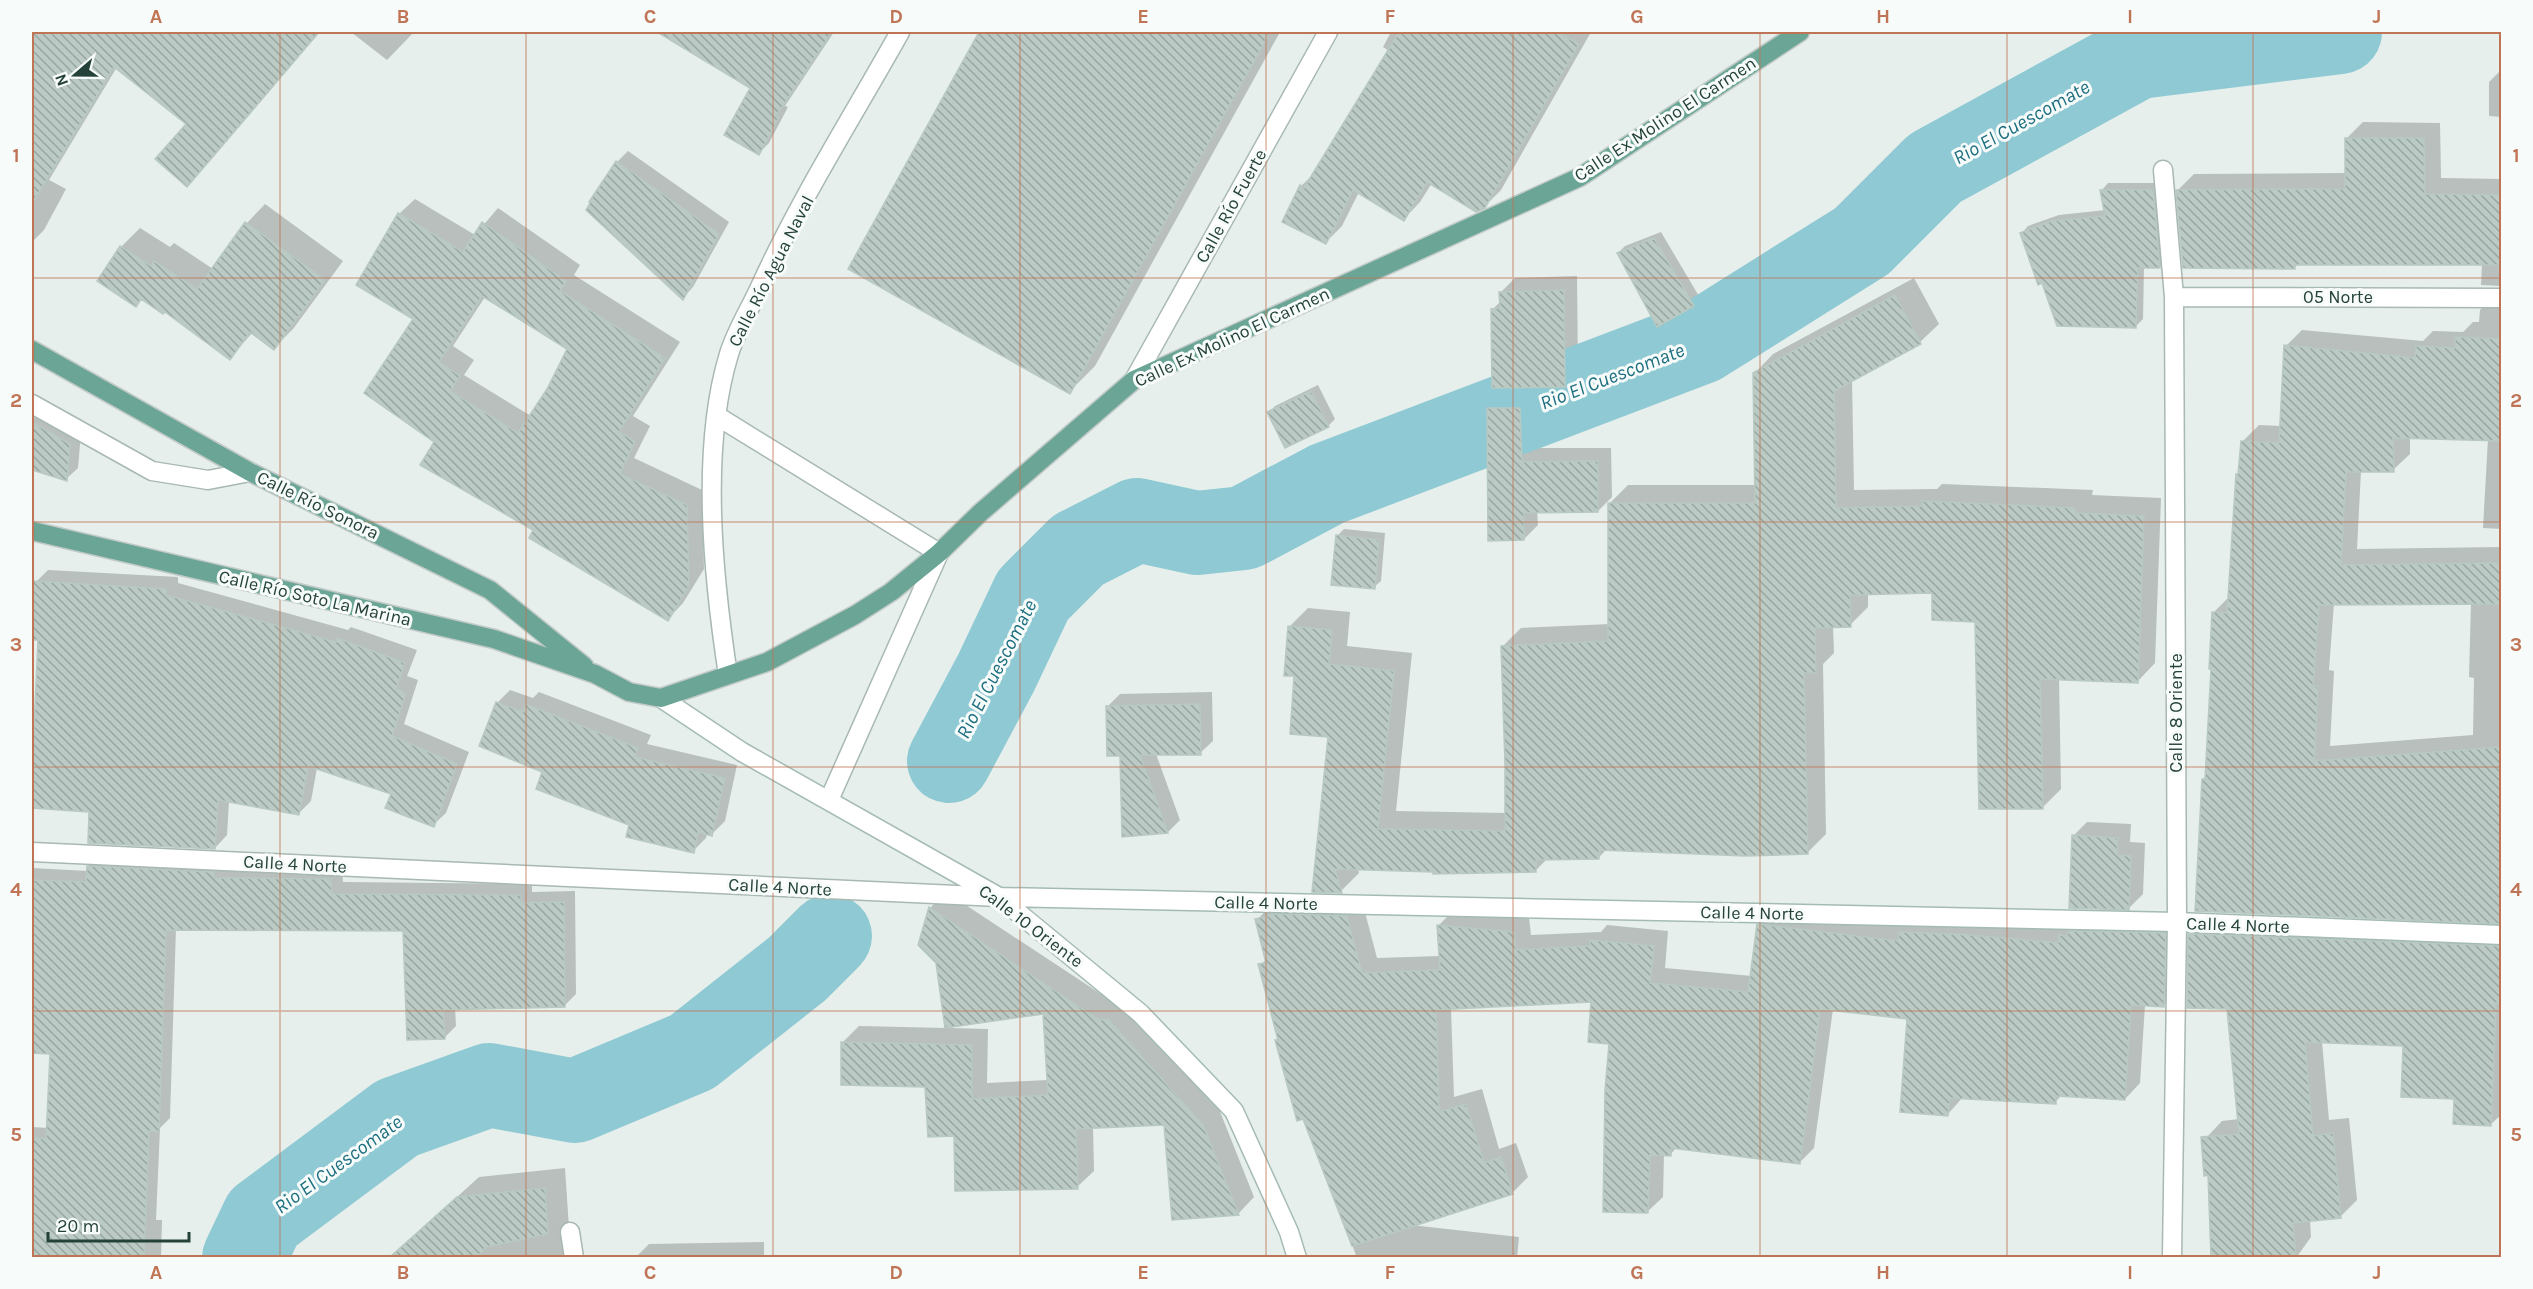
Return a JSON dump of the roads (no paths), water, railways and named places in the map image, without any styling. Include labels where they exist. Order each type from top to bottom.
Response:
[{"type":"main road","name":"Calle Ex Molino El Carmen","points":[[595,674],[629,692],[661,698],[767,662],[855,615],[891,592],[939,553],[980,513],[1134,380],[1580,177],[1800,32]]},
{"type":"main road","name":"Calle Río Sonora","points":[[32,350],[250,471],[490,590],[595,674]]},
{"type":"main road","name":"Calle Río Soto La Marina","points":[[32,531],[495,639],[595,674]]},
{"type":"street","name":"Calle Río Agua Naval","points":[[728,675],[716,596],[712,488],[717,416],[730,353],[775,254],[900,32]]},
{"type":"street","name":"Calle Río Fuerte","points":[[1134,380],[1328,32]]},
{"type":"street","name":"Calle 8 Oriente","points":[[2163,170],[2174,297],[2177,922],[2172,1257]]},
{"type":"street","name":"05 Norte","points":[[2174,297],[2502,298]]},
{"type":"street","points":[[32,404],[152,471],[208,480],[250,471]]},
{"type":"street","points":[[717,416],[939,553],[830,800]]},
{"type":"street","name":"Calle 10 Oriente","points":[[661,698],[741,752],[999,897],[1140,1013],[1234,1110],[1298,1257]]},
{"type":"street","name":"Calle 4 Norte","points":[[32,852],[999,897],[2177,922],[2502,935]]},
{"type":"street","points":[[570,1232],[574,1257]]},
{"type":"waterway","name":"Rio El Cuescomate","points":[[949,761],[996,673],[1033,595],[1078,550],[1137,520],[1197,533],[1244,528],[1327,484],[1701,342],[1862,241],[1935,168],[2138,57],[2340,32]]},
{"type":"waterway","name":"Rio El Cuescomate","points":[[244,1258],[263,1218],[397,1118],[489,1085],[575,1101],[692,1052],[797,969],[830,936]]}]
